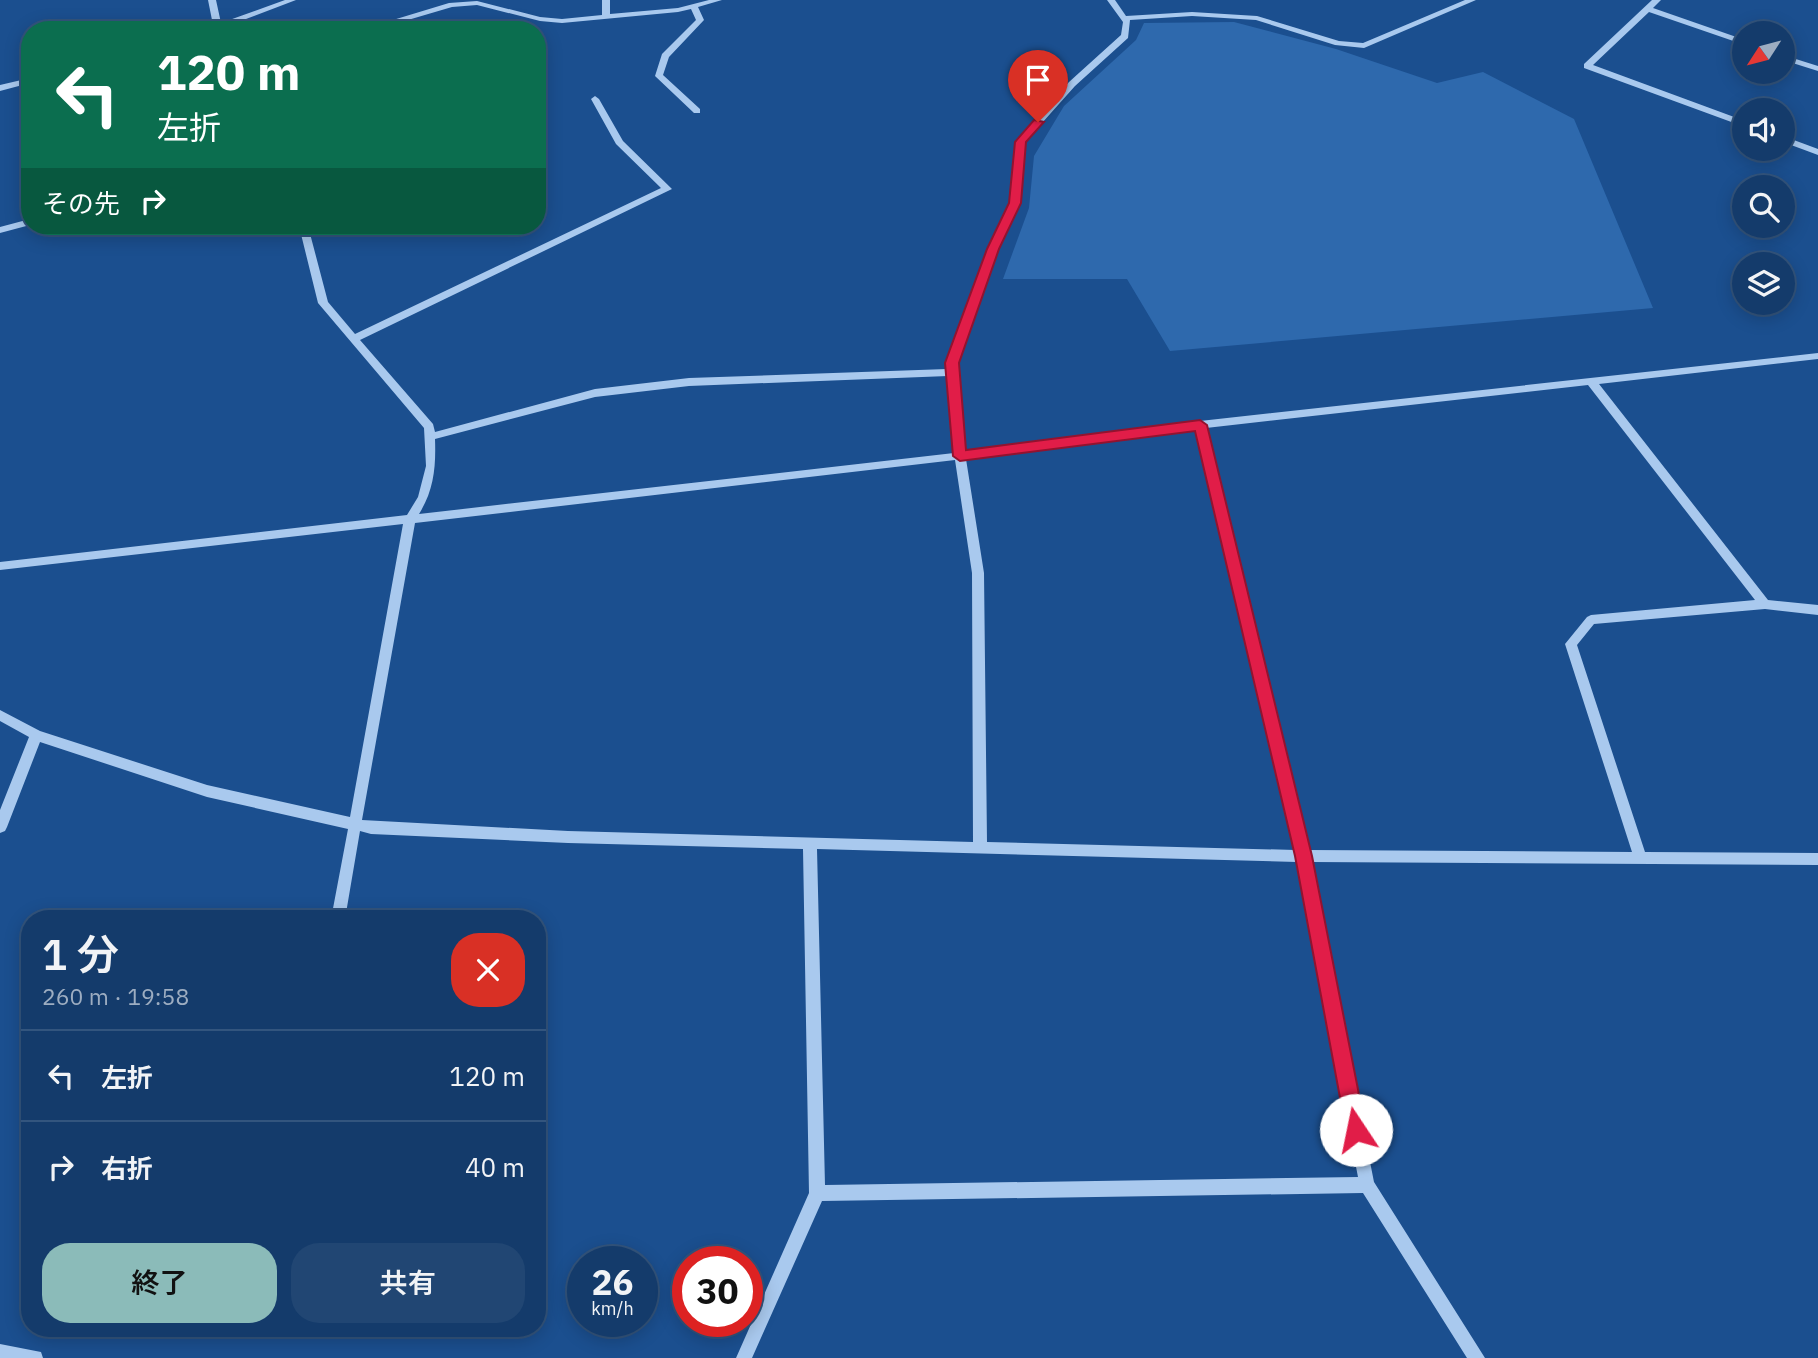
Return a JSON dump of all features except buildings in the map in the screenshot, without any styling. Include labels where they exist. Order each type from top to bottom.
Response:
[{"type":"street","points":[[212,0],[213,21]]},
{"type":"street","points":[[236,21],[292,0]]},
{"type":"street","points":[[606,0],[606,16]]},
{"type":"street","points":[[396,21],[452,5],[477,3],[540,19],[562,21],[693,6],[718,0]]},
{"type":"street","points":[[980,847],[978,573],[960,456],[952,363],[985,273],[1015,203],[1021,142],[1072,84],[1125,36],[1127,22],[1111,0]]},
{"type":"street","points":[[1125,18],[1192,14],[1257,18],[1338,43],[1364,46],[1472,0]]},
{"type":"street","points":[[1657,0],[1587,66],[1732,119]]},
{"type":"street","points":[[693,6],[700,20],[665,56],[659,76],[696,111]]},
{"type":"street","points":[[1649,9],[1732,38]]},
{"type":"street","points":[[1796,61],[1818,69]]},
{"type":"street","points":[[0,88],[21,82]]},
{"type":"street","points":[[354,339],[667,189],[619,142],[594,99]]},
{"type":"street","points":[[1795,143],[1818,152]]},
{"type":"street","points":[[0,230],[21,224]]},
{"type":"street","points":[[305,235],[323,303],[429,427],[431,466],[423,498],[410,519],[340,910]]},
{"type":"street","points":[[0,566],[960,456],[1200,425],[1818,356]]},
{"type":"street","points":[[429,437],[595,393],[689,382],[953,372]]},
{"type":"street","points":[[1590,380],[1765,604]]},
{"type":"street","points":[[1200,425],[1303,856],[1367,1185],[1476,1358]]},
{"type":"street","points":[[1640,856],[1570,644],[1591,620],[1765,604],[1818,610]]},
{"type":"street","points":[[0,715],[36,735],[207,791],[371,828],[568,837],[1303,856],[1818,859]]},
{"type":"street","points":[[0,827],[36,735]]},
{"type":"street","points":[[744,1358],[817,1193],[810,842]]},
{"type":"street","points":[[817,1193],[1367,1185]]},
{"type":"street","points":[[0,1352],[35,1358]]},
{"type":"shaded area","points":[[1234,22],[1336,49],[1437,83],[1483,72],[1574,119],[1653,308],[1170,351],[1127,279],[1003,279],[1029,208],[1034,156],[1064,106],[1136,40],[1144,23]]},
{"type":"route","points":[[1038,122],[1021,142],[1015,203],[993,249],[952,363],[960,456],[1200,425],[1303,856],[1356,1130]]}]
